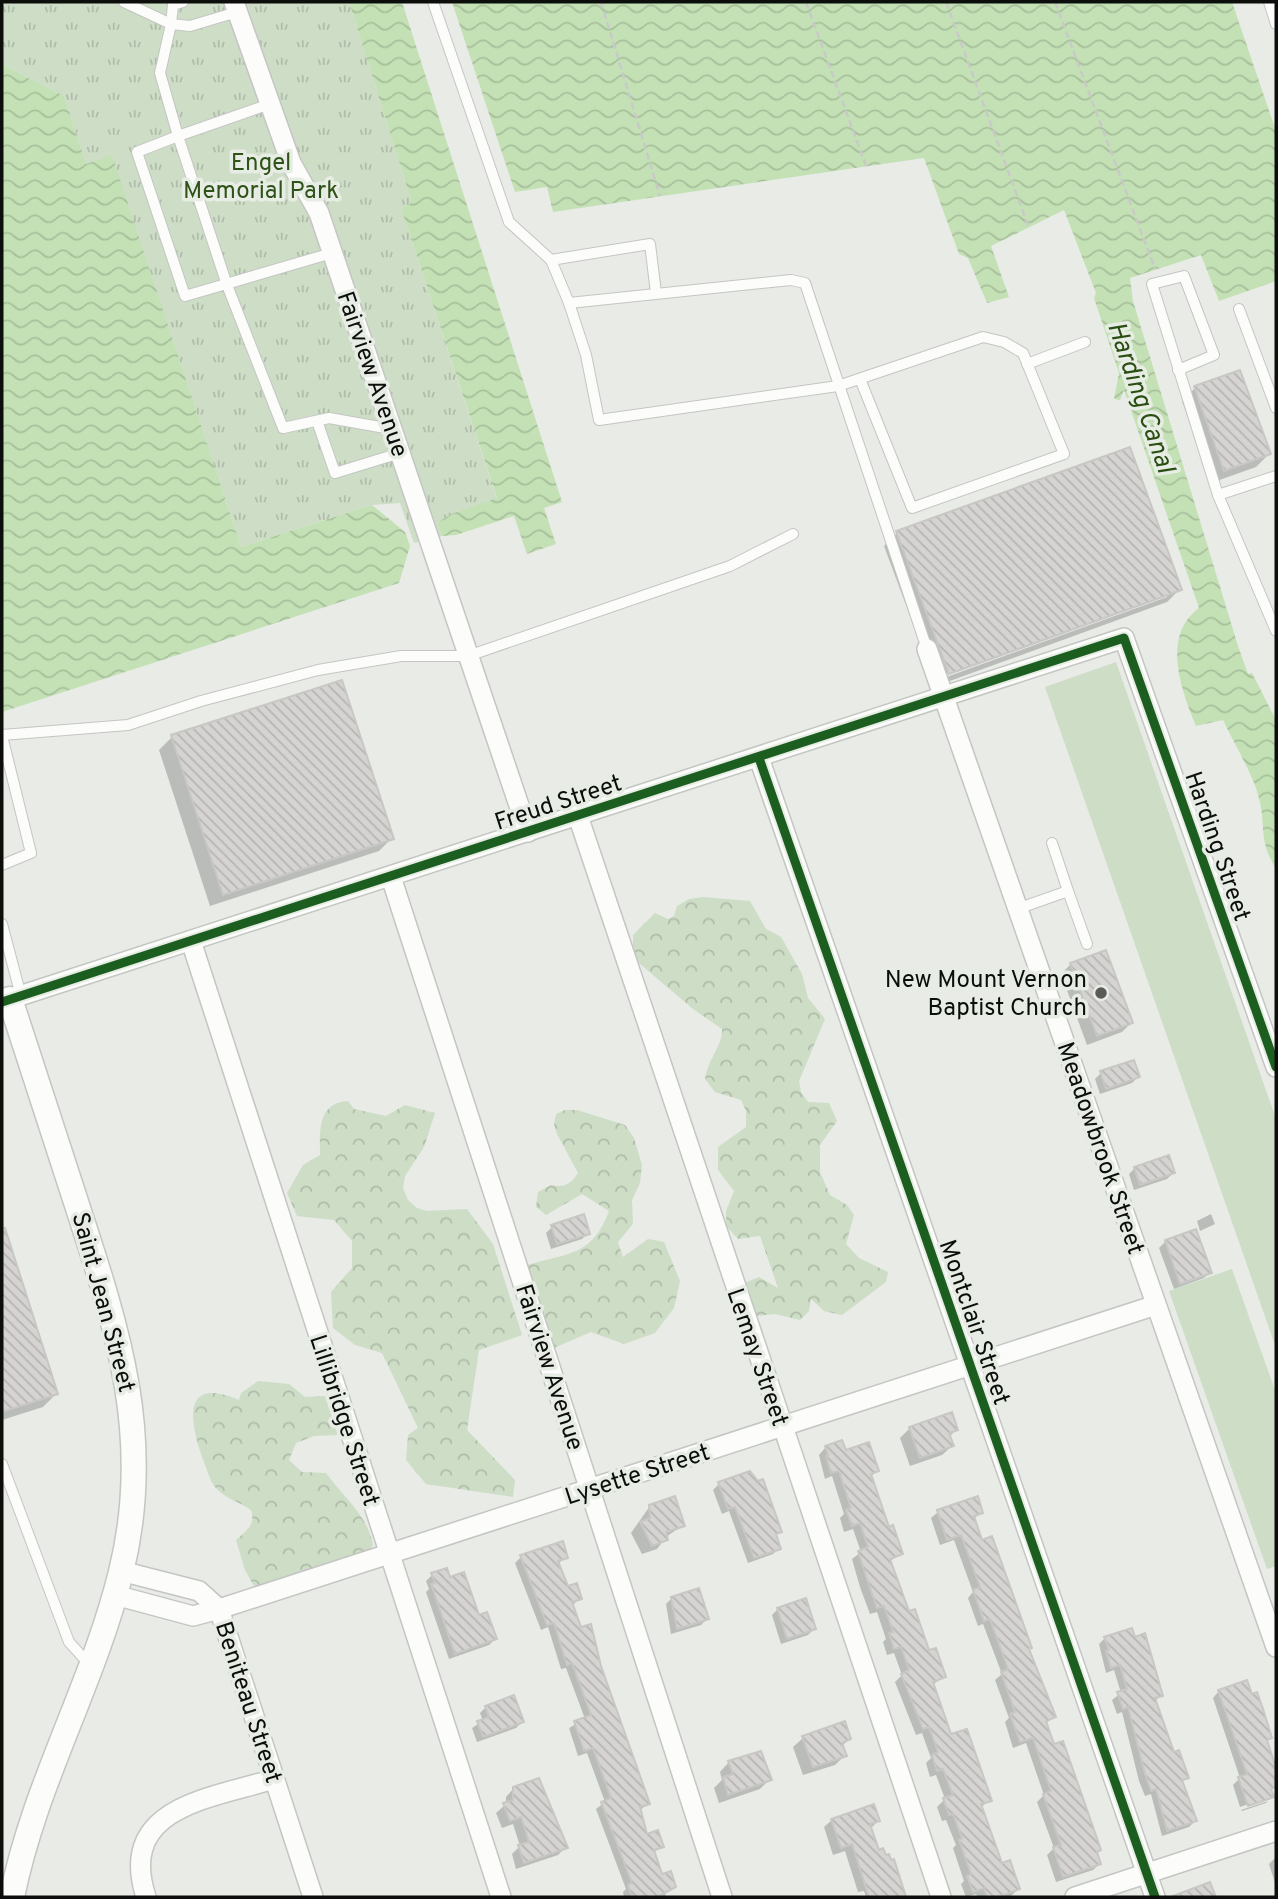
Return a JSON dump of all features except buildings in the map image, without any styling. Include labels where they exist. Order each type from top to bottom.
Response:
[{"type":"street","name":"Fairview Avenue","points":[[236,7],[291,163],[318,213],[528,832]]},
{"type":"street","name":"Freud Street","points":[[11,999],[1124,638]]},
{"type":"street","name":"Harding Street","points":[[1124,638],[1276,1067]]},
{"type":"street","name":"Meadowbrook Street","points":[[927,649],[1156,1305],[1267,1591],[1276,1647]]},
{"type":"street","name":"Montclair Street","points":[[759,758],[1155,1897]]},
{"type":"street","name":"Lemay Street","points":[[578,816],[941,1897]]},
{"type":"street","name":"Fairview Avenue","points":[[391,877],[722,1897]]},
{"type":"street","name":"Lillibridge Street","points":[[191,942],[501,1897]]},
{"type":"street","name":"Saint Jean Street","points":[[11,999],[104,1290],[127,1374],[133,1418],[135,1485],[115,1595],[32,1824],[12,1897]]},
{"type":"street","name":"Lysette Street","points":[[219,1609],[1156,1305]]},
{"type":"street","points":[[121,1571],[199,1591],[219,1609]]},
{"type":"street","name":"Beniteau Street","points":[[115,1595],[193,1616],[219,1609],[313,1897]]},
{"type":"street","points":[[146,1897],[138,1858],[147,1834],[160,1819],[179,1809],[274,1779]]},
{"type":"street","points":[[1076,1897],[1276,1831]]},
{"type":"lane","points":[[124,2],[172,24],[190,26],[236,7]]},
{"type":"lane","points":[[183,2],[173,5],[172,24],[160,73],[227,285],[283,428],[328,418],[391,429]]},
{"type":"lane","points":[[433,2],[509,222],[551,260],[569,303],[586,355],[599,419],[838,386],[983,337],[1004,342],[1023,353],[1064,454],[912,508],[860,379]]},
{"type":"lane","points":[[1269,2],[1276,24]]},
{"type":"lane","points":[[270,104],[137,152],[185,296],[332,253]]},
{"type":"lane","points":[[551,260],[650,244],[656,293]]},
{"type":"lane","points":[[1178,370],[1214,355],[1184,276],[1152,284],[1178,370],[1217,495],[1276,631]]},
{"type":"lane","points":[[569,303],[790,280],[805,283],[927,649]]},
{"type":"lane","points":[[1239,309],[1276,408]]},
{"type":"lane","points":[[1027,364],[1085,342]]},
{"type":"lane","points":[[317,421],[335,473],[400,453]]},
{"type":"lane","points":[[1217,495],[1274,477],[1276,490]]},
{"type":"lane","points":[[2,865],[31,853],[2,735],[128,724],[201,701],[318,670],[401,656],[468,656],[730,566],[793,534]]},
{"type":"lane","points":[[1052,843],[1087,944]]},
{"type":"lane","points":[[1017,909],[1068,891]]},
{"type":"lane","points":[[2,924],[11,999]]},
{"type":"lane","points":[[2,1464],[69,1642],[91,1666]]},
{"type":"path","points":[[601,2],[660,196]]},
{"type":"path","points":[[806,2],[866,166]]},
{"type":"path","points":[[946,2],[1029,228]]},
{"type":"path","points":[[1055,2],[1154,269]]},
{"type":"green space","name":"Engel Memorial Park","points":[[2,2],[349,2],[412,203],[401,208],[497,499],[451,514],[437,523],[442,536],[414,543],[400,503],[372,505],[241,547],[112,156],[86,165],[64,96],[2,64]]},
{"type":"green space","points":[[1116,662],[1276,1119],[1276,1348],[1045,687]]},
{"type":"green space","points":[[703,897],[750,901],[766,929],[781,937],[802,974],[808,998],[825,1019],[799,1081],[801,1092],[808,1102],[829,1103],[837,1121],[820,1145],[820,1172],[830,1195],[847,1205],[854,1215],[846,1244],[859,1258],[888,1272],[886,1282],[842,1315],[824,1311],[811,1299],[809,1311],[800,1320],[775,1314],[756,1316],[744,1283],[759,1277],[778,1288],[760,1236],[738,1239],[726,1226],[726,1211],[734,1191],[718,1170],[718,1147],[746,1127],[746,1111],[741,1100],[715,1092],[705,1079],[722,1029],[693,1009],[639,963],[633,949],[633,935],[655,913],[668,919],[674,916],[677,906],[689,899]]},
{"type":"green space","points":[[348,1101],[354,1109],[386,1116],[405,1105],[435,1113],[424,1147],[405,1176],[403,1188],[408,1200],[417,1208],[427,1211],[467,1209],[493,1244],[522,1335],[479,1350],[467,1430],[515,1480],[513,1497],[426,1484],[406,1460],[408,1435],[418,1428],[382,1353],[355,1345],[333,1328],[331,1292],[352,1268],[352,1241],[334,1220],[297,1216],[287,1193],[303,1165],[320,1155],[322,1120],[326,1113],[338,1103]]},
{"type":"green space","points":[[565,1110],[577,1110],[625,1125],[634,1138],[642,1165],[640,1183],[632,1200],[633,1224],[618,1242],[623,1257],[648,1239],[664,1242],[680,1281],[674,1308],[655,1333],[624,1344],[591,1332],[554,1348],[527,1265],[567,1255],[587,1245],[595,1237],[609,1211],[582,1194],[546,1215],[536,1207],[538,1192],[551,1185],[567,1184],[578,1173],[554,1124],[556,1114]]},
{"type":"green space","points":[[1232,1269],[1276,1393],[1276,1566],[1267,1569],[1169,1291]]},
{"type":"green space","points":[[258,1381],[289,1384],[305,1397],[325,1396],[338,1435],[314,1436],[296,1443],[289,1460],[302,1472],[326,1473],[366,1524],[373,1545],[369,1551],[255,1588],[245,1570],[236,1540],[251,1524],[251,1510],[223,1495],[213,1485],[199,1448],[193,1420],[198,1399],[206,1394],[219,1394],[239,1400],[241,1393]]},
{"type":"water","points":[[349,2],[402,2],[562,502],[544,508],[556,544],[527,554],[514,516],[456,535],[442,536],[437,523],[451,514],[497,498],[401,208],[412,203]]},
{"type":"water","name":"Harding Canal","points":[[452,2],[1232,2],[1276,131],[1276,281],[1219,301],[1201,255],[1130,278],[1133,301],[1238,646],[1248,674],[1252,673],[1276,720],[1276,868],[1266,849],[1261,805],[1255,787],[1223,720],[1196,726],[1185,696],[1180,680],[1177,648],[1180,633],[1187,620],[1199,608],[1124,390],[1120,400],[1114,399],[1119,373],[1094,298],[1096,293],[1064,210],[991,246],[1009,297],[987,303],[968,258],[959,254],[924,158],[553,212],[547,187],[515,192]]},
{"type":"water","points":[[2,64],[64,96],[86,164],[112,155],[241,547],[372,505],[405,532],[410,546],[399,583],[2,712]]},
{"type":"cycle path","points":[[2,1002],[1124,638],[1276,1067]]},
{"type":"cycle path","points":[[759,758],[1155,1897]]},
{"type":"place","name":"New Mount Vernon Baptist Church","points":[[1101,993]]}]
